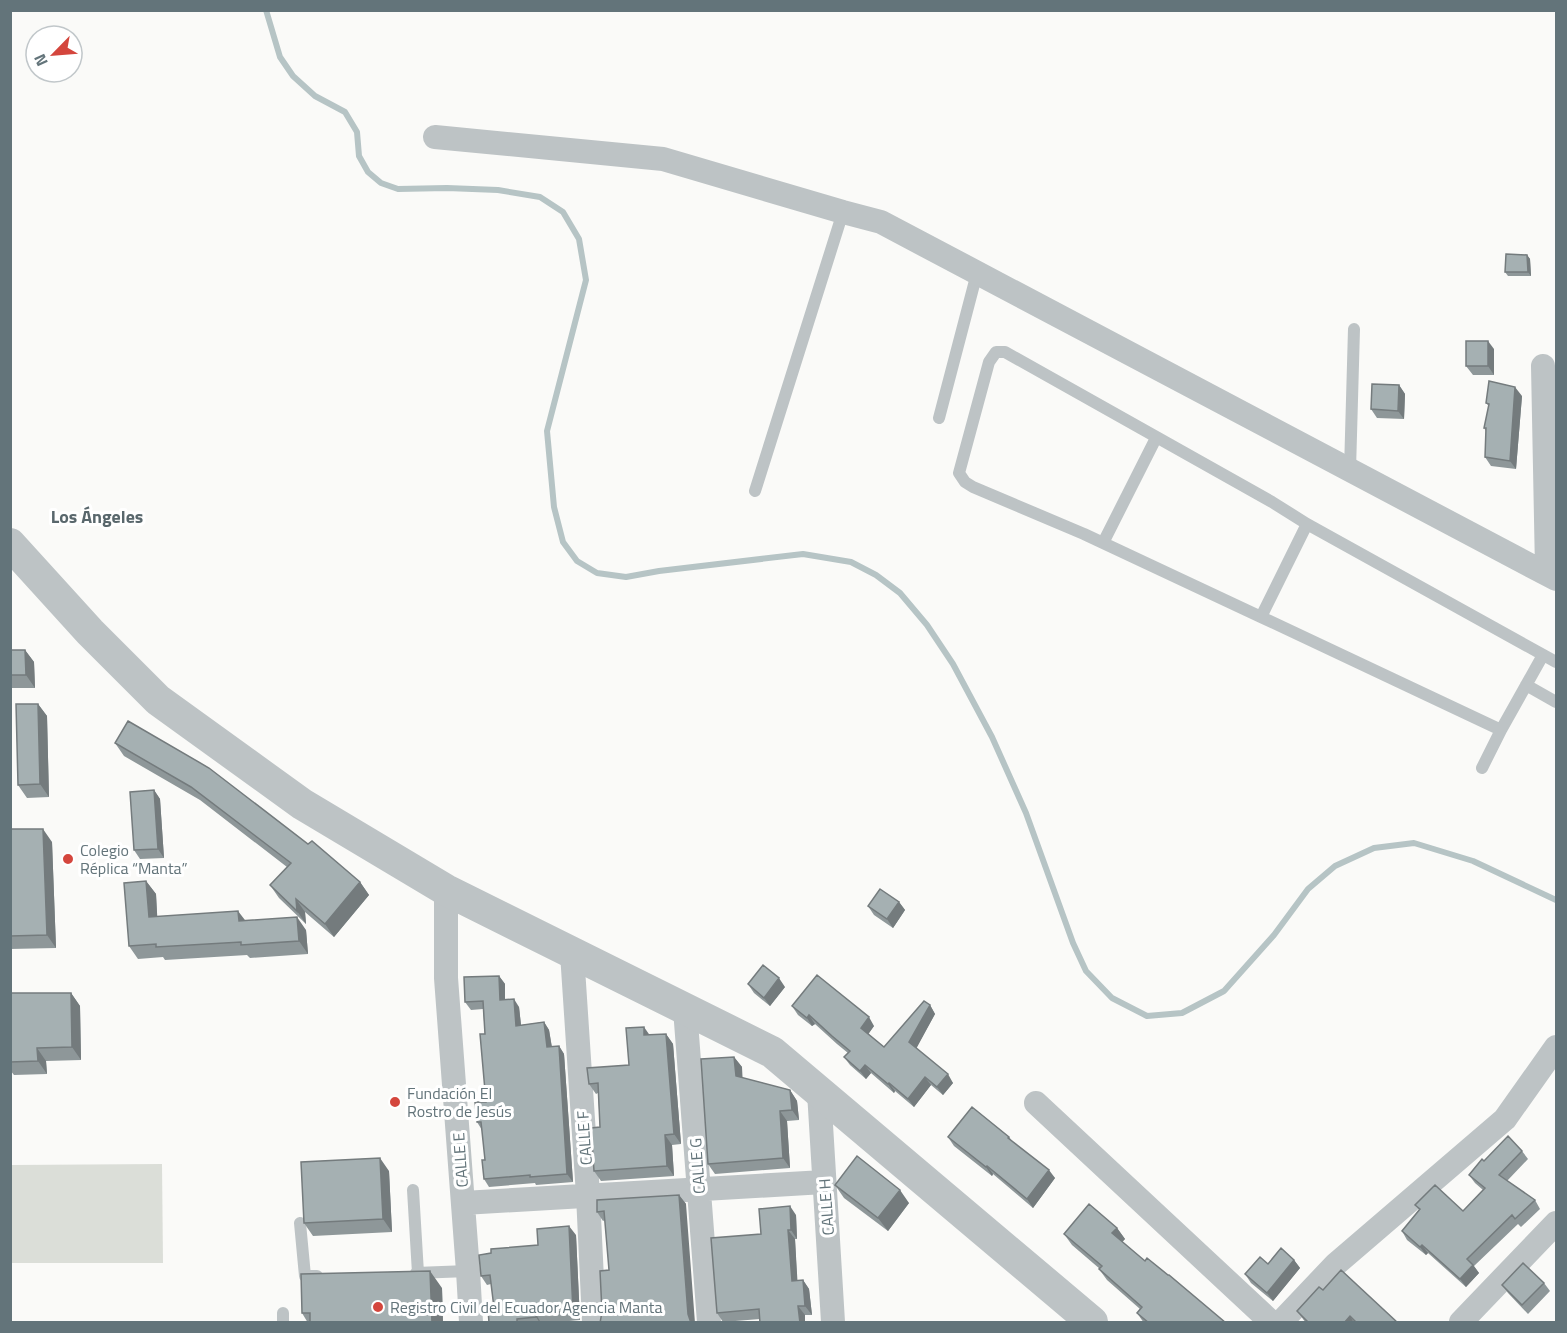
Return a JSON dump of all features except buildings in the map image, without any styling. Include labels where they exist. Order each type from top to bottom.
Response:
[{"type":"street","points":[[435,137],[663,159],[881,222],[1551,576]]},
{"type":"street","points":[[1543,366],[1547,558],[1551,576]]},
{"type":"street","points":[[10,544],[90,632],[158,700],[302,804],[446,890],[772,1053],[1092,1323]]},
{"type":"street","name":"CALLE E","points":[[446,890],[446,978],[471,1323]]},
{"type":"street","name":"CALLE F","points":[[572,953],[594,1323]]},
{"type":"street","name":"CALLE G","points":[[685,1009],[709,1323]]},
{"type":"street","points":[[1281,1323],[1336,1264],[1505,1119],[1557,1047]]},
{"type":"street","name":"CALLE H","points":[[819,1092],[833,1323]]},
{"type":"street","points":[[1036,1103],[1271,1323]]},
{"type":"street","points":[[464,1203],[824,1182]]},
{"type":"street","points":[[1461,1323],[1557,1223]]},
{"type":"lane","points":[[755,490],[843,212]]},
{"type":"lane","points":[[939,418],[977,273]]},
{"type":"lane","points":[[1350,470],[1354,329]]},
{"type":"lane","points":[[1501,730],[1261,616],[965,482],[960,473],[989,362],[996,352],[1005,352],[1307,524],[1557,662]]},
{"type":"lane","points":[[1103,543],[1156,438]]},
{"type":"lane","points":[[1261,616],[1307,524]]},
{"type":"lane","points":[[1482,768],[1543,655]]},
{"type":"lane","points":[[1526,686],[1557,702]]},
{"type":"lane","points":[[413,1190],[412,1273],[468,1271]]},
{"type":"lane","points":[[300,1222],[305,1276],[328,1276]]},
{"type":"shaded area","points":[[162,1164],[163,1263],[11,1263],[11,1165]]},
{"type":"waterway","points":[[266,10],[280,57],[293,76],[315,96],[345,112],[357,132],[359,156],[368,172],[381,183],[398,189],[498,190],[540,197],[563,212],[579,239],[586,280],[547,431],[554,507],[563,542],[577,561],[597,573],[626,577],[803,554],[851,562],[876,575],[900,593],[927,625],[953,664],[992,737],[1026,813],[1073,943],[1086,971],[1112,998],[1147,1016],[1182,1013],[1224,991],[1274,935],[1308,889],[1335,866],[1374,848],[1414,843],[1473,861],[1556,900]]},
{"type":"place","name":"Colegio Réplica “Manta”","points":[[68,859]]},
{"type":"place","name":"Fundación El Rostro de Jesús","points":[[395,1102]]},
{"type":"place","name":"Registro Civil del Ecuador Agencia Manta","points":[[378,1307]]},
{"type":"district","name":"Los Ángeles","points":[[97,516]]}]
